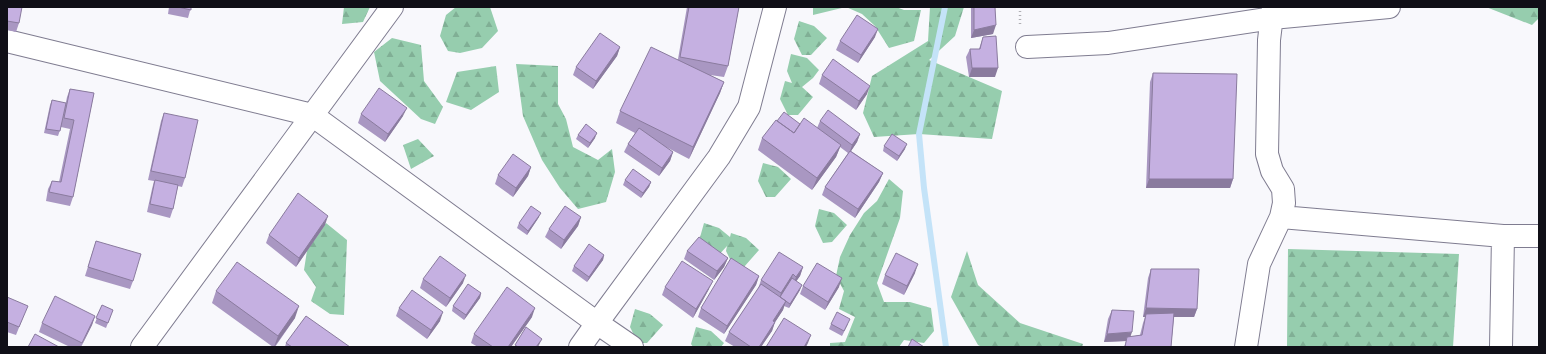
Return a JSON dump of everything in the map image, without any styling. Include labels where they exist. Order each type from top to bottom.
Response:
[{"type":"street","points":[[142,347],[392,7]]},
{"type":"street","points":[[580,347],[719,158],[749,107],[776,7]]},
{"type":"street","points":[[1027,47],[1108,43],[1272,12],[1389,7]]},
{"type":"street","points":[[1246,347],[1259,264],[1281,217],[1284,203],[1283,189],[1272,171],[1267,154],[1269,40],[1272,12]]},
{"type":"street","points":[[7,41],[312,116],[632,347]]},
{"type":"street","points":[[1281,217],[1503,236],[1539,236]]},
{"type":"street","points":[[1501,347],[1503,236]]},
{"type":"green space","points":[[344,7],[370,7],[363,22],[342,24]]},
{"type":"green space","points":[[456,7],[490,7],[498,31],[482,48],[460,53],[448,51],[440,36],[446,15]]},
{"type":"green space","points":[[813,7],[846,7],[813,15]]},
{"type":"green space","points":[[846,7],[896,7],[904,10],[921,10],[914,41],[889,48],[875,26],[862,14]]},
{"type":"green space","points":[[930,7],[964,7],[955,36],[929,60],[1002,91],[992,139],[919,134],[874,137],[863,113],[872,76],[928,41]]},
{"type":"green space","points":[[1486,7],[1539,7],[1539,18],[1532,25]]},
{"type":"green space","points":[[799,21],[814,26],[827,38],[811,55],[802,55],[794,39]]},
{"type":"green space","points":[[392,38],[421,45],[424,81],[443,107],[435,124],[421,119],[380,81],[374,52]]},
{"type":"green space","points":[[791,54],[807,58],[819,70],[813,78],[802,87],[813,97],[798,115],[788,115],[780,99],[785,81],[792,83],[787,71]]},
{"type":"green space","points":[[516,64],[558,66],[558,104],[566,119],[573,147],[598,160],[612,149],[615,172],[606,202],[578,209],[560,188],[542,160],[523,116]]},
{"type":"green space","points":[[496,66],[499,92],[471,110],[446,102],[457,72]]},
{"type":"green space","points":[[418,139],[434,156],[411,169],[403,145]]},
{"type":"green space","points":[[763,163],[778,167],[791,179],[775,197],[766,197],[758,181]]},
{"type":"green space","points":[[889,179],[903,191],[900,218],[877,283],[884,302],[910,302],[931,308],[934,331],[924,343],[904,340],[899,347],[830,347],[830,343],[845,342],[855,317],[839,309],[844,291],[836,276],[840,257],[850,235],[864,213],[877,201]]},
{"type":"green space","points":[[819,209],[834,213],[847,225],[832,242],[823,243],[815,226]]},
{"type":"green space","points":[[326,223],[347,240],[344,315],[330,314],[311,301],[316,287],[304,270],[308,244]]},
{"type":"green space","points":[[704,223],[719,228],[730,237],[731,233],[746,238],[759,250],[744,267],[734,267],[726,251],[727,246],[717,257],[699,241]]},
{"type":"green space","points":[[1288,249],[1459,254],[1453,347],[1287,347]]},
{"type":"green space","points":[[967,251],[978,285],[1020,323],[1083,344],[1082,347],[982,347],[978,345],[951,297]]},
{"type":"green space","points":[[635,309],[650,314],[663,325],[647,343],[638,343],[630,327]]},
{"type":"green space","points":[[696,327],[711,331],[724,343],[721,347],[693,347],[691,344]]},
{"type":"building","points":[[7,7],[22,7],[19,23],[7,21]]},
{"type":"building","points":[[178,7],[191,7],[191,10]]},
{"type":"building","points":[[689,7],[739,7],[728,66],[680,57]]},
{"type":"building","points":[[974,7],[995,7],[996,25],[974,30]]},
{"type":"building","points":[[857,15],[878,29],[861,55],[840,41]]},
{"type":"building","points":[[600,33],[620,47],[596,81],[576,67]]},
{"type":"building","points":[[996,36],[998,68],[972,68],[970,49],[980,49],[983,37]]},
{"type":"building","points":[[651,47],[724,82],[693,147],[620,111]]},
{"type":"building","points":[[833,59],[870,86],[859,101],[822,75]]},
{"type":"building","points":[[1153,73],[1237,74],[1233,179],[1149,179]]},
{"type":"building","points":[[379,88],[407,108],[388,134],[361,114]]},
{"type":"building","points":[[70,89],[94,93],[73,197],[49,192],[52,181],[61,182],[74,120],[64,118]]},
{"type":"building","points":[[52,100],[66,103],[60,131],[46,129]]},
{"type":"building","points":[[828,110],[860,134],[852,145],[820,121]]},
{"type":"building","points":[[784,112],[800,124],[794,133],[777,121]]},
{"type":"building","points":[[164,113],[198,120],[185,178],[151,171]]},
{"type":"building","points":[[804,118],[841,145],[817,178],[762,138],[776,120],[794,133]]},
{"type":"building","points":[[586,124],[597,133],[590,143],[578,135]]},
{"type":"building","points":[[639,128],[673,152],[662,168],[628,144]]},
{"type":"building","points":[[892,134],[907,144],[899,156],[884,146]]},
{"type":"building","points":[[850,151],[883,173],[858,209],[825,187]]},
{"type":"building","points":[[513,154],[531,167],[516,188],[498,175]]},
{"type":"building","points":[[633,169],[651,182],[643,193],[625,180]]},
{"type":"building","points":[[155,180],[178,185],[173,209],[150,204]]},
{"type":"building","points":[[298,193],[328,216],[299,258],[269,235]]},
{"type":"building","points":[[531,206],[541,213],[528,231],[519,223]]},
{"type":"building","points":[[565,206],[581,217],[564,240],[549,229]]},
{"type":"building","points":[[699,237],[728,258],[717,271],[687,251]]},
{"type":"building","points":[[96,241],[141,254],[133,281],[88,267]]},
{"type":"building","points":[[589,244],[604,255],[589,277],[574,266]]},
{"type":"building","points":[[779,252],[803,267],[796,277],[793,274],[781,293],[761,280]]},
{"type":"building","points":[[896,253],[918,264],[907,286],[885,275]]},
{"type":"building","points":[[440,256],[466,275],[450,298],[423,279]]},
{"type":"building","points":[[731,258],[759,276],[727,326],[701,308]]},
{"type":"building","points":[[682,261],[713,281],[696,309],[665,287]]},
{"type":"building","points":[[237,262],[299,306],[278,336],[216,291]]},
{"type":"building","points":[[817,263],[842,278],[828,302],[803,286]]},
{"type":"building","points":[[1151,269],[1199,269],[1197,309],[1146,308]]},
{"type":"building","points":[[792,278],[802,285],[790,304],[780,297]]},
{"type":"building","points":[[468,284],[481,293],[466,315],[453,306]]},
{"type":"building","points":[[761,284],[786,301],[759,347],[751,347],[729,332]]},
{"type":"building","points":[[507,287],[535,308],[508,347],[493,347],[474,334]]},
{"type":"building","points":[[412,290],[443,312],[431,330],[399,308]]},
{"type":"building","points":[[55,296],[95,316],[82,343],[42,323]]},
{"type":"building","points":[[7,297],[28,306],[19,327],[7,322]]},
{"type":"building","points":[[102,305],[113,310],[108,323],[96,318]]},
{"type":"building","points":[[1112,310],[1134,311],[1132,332],[1107,334]]},
{"type":"building","points":[[837,312],[850,319],[844,331],[831,324]]},
{"type":"building","points":[[1174,313],[1171,347],[1125,347],[1127,337],[1142,335],[1146,314]]},
{"type":"building","points":[[306,316],[350,347],[292,347],[286,343]]},
{"type":"building","points":[[784,318],[811,335],[804,347],[766,347]]},
{"type":"building","points":[[526,327],[542,339],[536,347],[518,347],[515,345]]},
{"type":"building","points":[[35,334],[59,347],[28,347]]},
{"type":"building","points":[[912,339],[924,347],[908,347]]},
{"type":"waterway","points":[[945,7],[919,134],[924,188],[946,347]]}]
